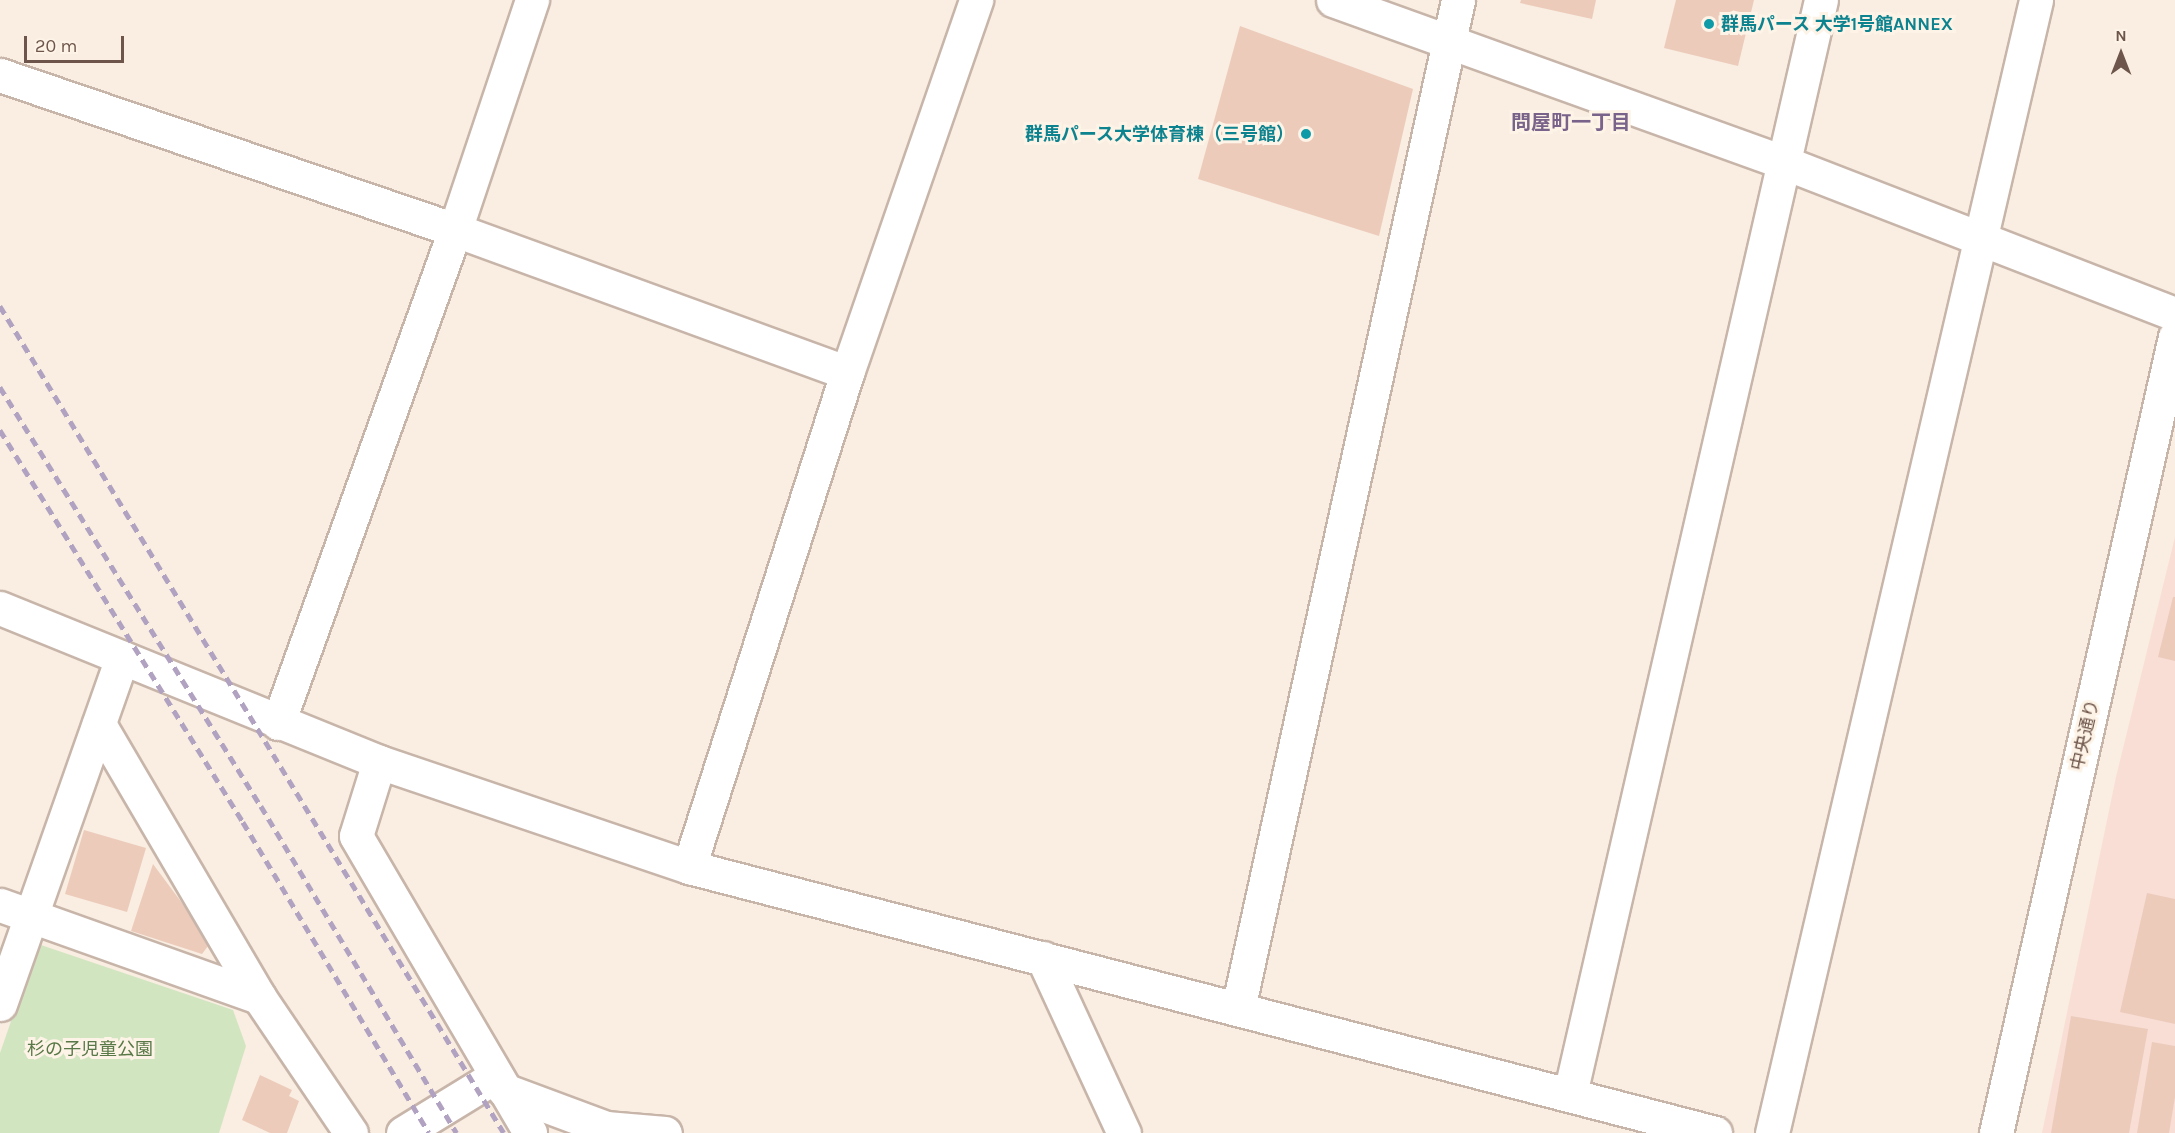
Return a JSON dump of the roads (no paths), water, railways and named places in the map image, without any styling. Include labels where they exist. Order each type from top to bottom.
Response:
[{"type":"street","points":[[278,723],[455,230],[532,0]]},
{"type":"street","points":[[688,867],[847,373],[976,0]]},
{"type":"street","points":[[1333,0],[1448,44],[1783,162],[2175,314]]},
{"type":"street","points":[[1238,1009],[1458,0]]},
{"type":"street","points":[[1570,1094],[1821,0]]},
{"type":"street","points":[[1772,1133],[2036,0]]},
{"type":"street","points":[[0,75],[455,230],[847,373]]},
{"type":"street","name":"中央通り","points":[[1996,1133],[2175,337]]},
{"type":"street","points":[[0,608],[278,723],[379,762],[688,867],[1715,1133]]},
{"type":"street","points":[[0,1004],[123,658]]},
{"type":"street","points":[[99,724],[259,997],[351,1133]]},
{"type":"street","points":[[379,762],[356,836],[530,1133]]},
{"type":"street","points":[[0,905],[259,997]]},
{"type":"street","points":[[1043,958],[1125,1133]]},
{"type":"street","points":[[403,1133],[500,1083]]},
{"type":"street","points":[[500,1083],[606,1128],[665,1133]]},
{"type":"railway","points":[[0,306],[504,1133]]},
{"type":"railway","points":[[0,387],[261,806],[457,1133]]},
{"type":"railway","points":[[0,430],[243,822],[429,1133]]},
{"type":"place","name":"群馬パース 大学1号館ANNEX","points":[[1709,24]]},
{"type":"place","name":"群馬パース大学体育棟（三号館）","points":[[1306,134]]},
{"type":"district","name":"問屋町一丁目","points":[[1571,122]]},
{"type":"park label","name":"杉の子児童公園","points":[[90,1049]]}]
